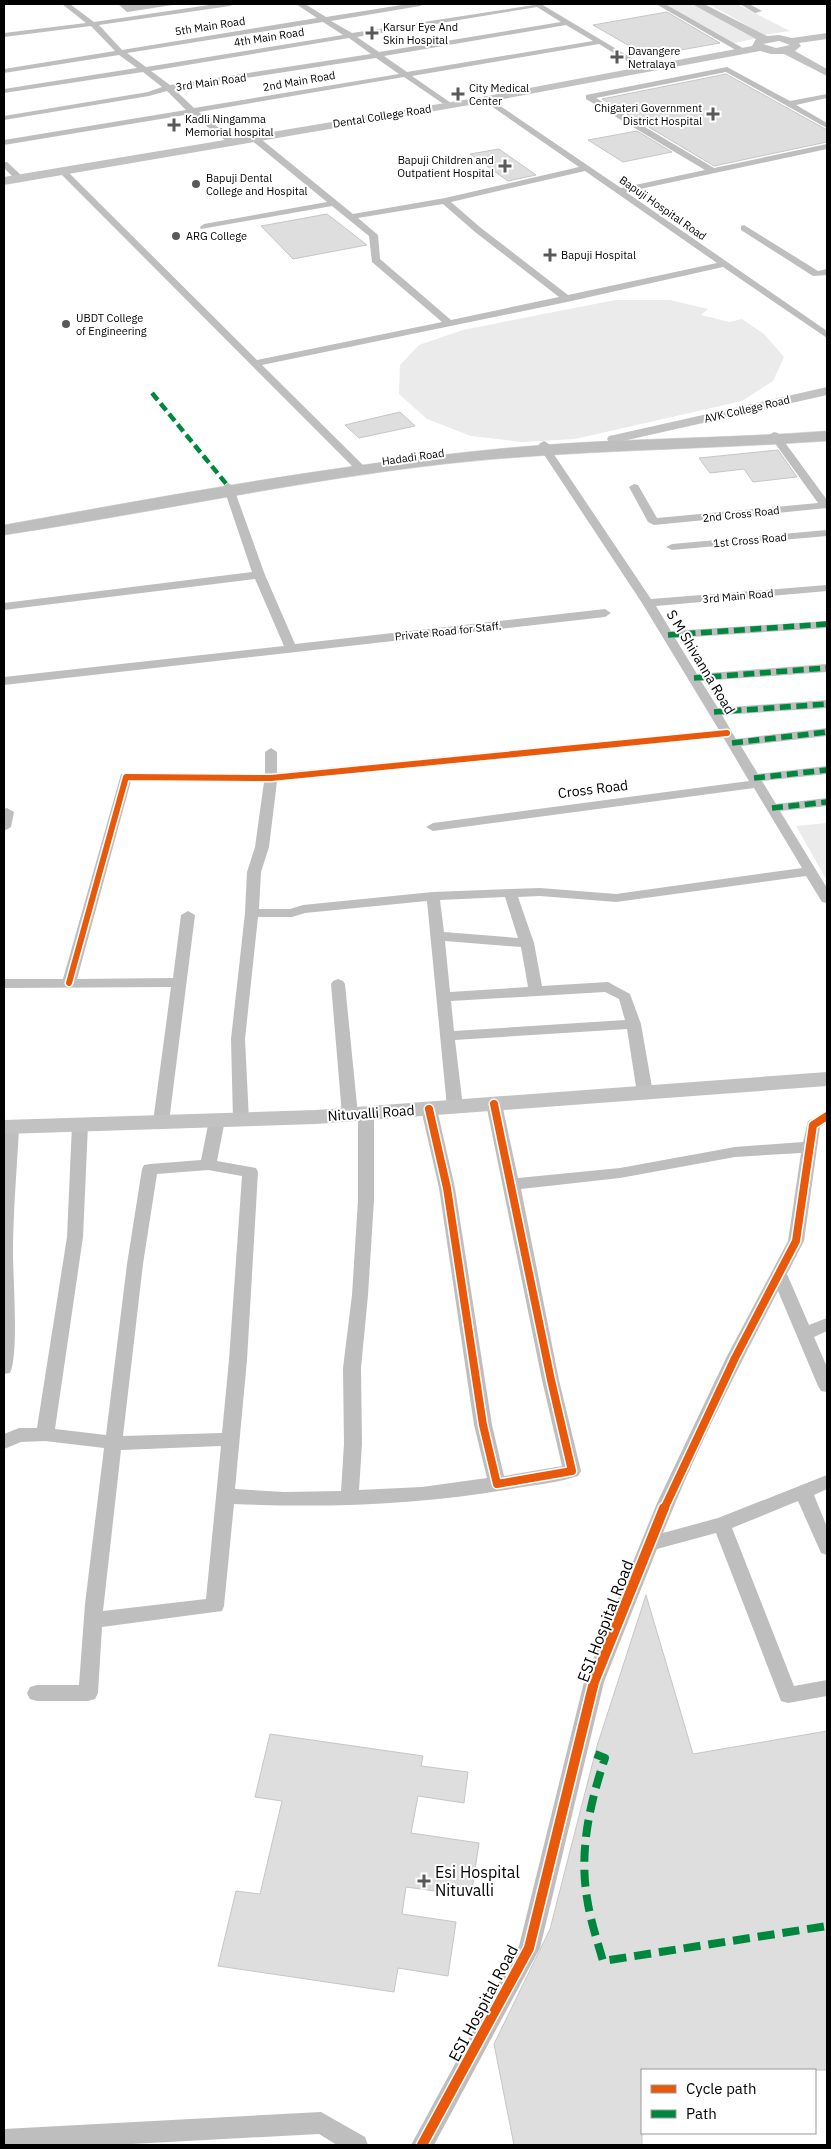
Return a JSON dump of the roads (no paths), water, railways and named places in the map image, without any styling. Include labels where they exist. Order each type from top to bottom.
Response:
[{"type":"main road","points":[[776,437],[827,431]]},
{"type":"main road","points":[[4,530],[360,467],[474,456],[614,439],[827,436]]},
{"type":"main road","points":[[545,447],[664,437]]},
{"type":"main road","points":[[4,522],[229,489]]},
{"type":"street","points":[[66,4],[93,24],[121,52],[168,88],[191,111],[230,141]]},
{"type":"street","points":[[4,35],[230,4]]},
{"type":"street","points":[[300,4],[448,105]]},
{"type":"street","name":"5th Main Road","points":[[4,70],[420,4]]},
{"type":"street","points":[[537,4],[646,69]]},
{"type":"street","name":"4th Main Road","points":[[4,91],[143,70],[537,4]]},
{"type":"street","points":[[660,4],[744,51]]},
{"type":"street","points":[[697,4],[762,44],[779,38],[827,73]]},
{"type":"street","points":[[744,4],[758,11]]},
{"type":"street","name":"3rd Main Road","points":[[4,118],[149,94],[168,88],[566,23]]},
{"type":"street","points":[[789,46],[827,36]]},
{"type":"street","name":"2nd Main Road","points":[[4,143],[599,42]]},
{"type":"street","name":"Dental College Road","points":[[4,181],[253,137],[487,99],[744,51],[762,44]]},
{"type":"street","points":[[712,171],[589,97],[727,70],[827,126]]},
{"type":"street","points":[[789,104],[827,96]]},
{"type":"street","name":"Bapuji Hospital Road","points":[[487,99],[827,336]]},
{"type":"street","points":[[253,137],[373,235],[375,260],[449,323]]},
{"type":"street","points":[[618,191],[827,147]]},
{"type":"street","points":[[4,164],[19,178]]},
{"type":"street","points":[[351,217],[445,201],[585,168]]},
{"type":"street","points":[[61,170],[360,467]]},
{"type":"street","points":[[445,201],[492,241],[567,299]]},
{"type":"street","points":[[204,228],[333,203]]},
{"type":"street","points":[[744,228],[816,274],[827,272]]},
{"type":"street","points":[[255,362],[567,299],[724,264]]},
{"type":"street","name":"AVK College Road","points":[[664,437],[827,391]]},
{"type":"street","points":[[776,437],[826,505]]},
{"type":"street","name":"S M Shivanna Road","points":[[545,447],[668,635],[827,899]]},
{"type":"street","name":"2nd Cross Road","points":[[634,487],[654,522],[826,505]]},
{"type":"street","points":[[229,489],[259,576],[291,649]]},
{"type":"street","name":"1st Cross Road","points":[[672,547],[827,533]]},
{"type":"street","points":[[4,607],[259,576]]},
{"type":"street","name":"3rd Main Road","points":[[648,603],[827,588]]},
{"type":"street","name":"Private Road for Staff.","points":[[4,681],[605,613]]},
{"type":"street","points":[[668,635],[827,624]]},
{"type":"street","points":[[694,678],[827,668]]},
{"type":"street","points":[[714,712],[827,704]]},
{"type":"street","points":[[69,983],[126,778],[271,778],[729,738],[827,732]]},
{"type":"street","points":[[241,1120],[238,1039],[252,913],[254,872],[262,847],[271,778],[271,752]]},
{"type":"street","name":"Cross Road","points":[[433,827],[827,770]]},
{"type":"street","points":[[772,808],[827,802]]},
{"type":"street","points":[[4,826],[7,812]]},
{"type":"street","points":[[252,913],[292,913],[303,909],[433,896],[540,892],[616,898],[810,871]]},
{"type":"street","points":[[510,894],[527,943],[536,991]]},
{"type":"street","points":[[433,896],[455,1107]]},
{"type":"street","points":[[161,1122],[188,915]]},
{"type":"street","points":[[437,936],[527,943]]},
{"type":"street","points":[[4,984],[179,982]]},
{"type":"street","points":[[338,984],[358,1114],[365,1210],[360,1295],[352,1368],[353,1444],[350,1498]]},
{"type":"street","points":[[444,997],[608,987],[625,997],[634,1024],[645,1093]]},
{"type":"street","points":[[448,1036],[634,1024]]},
{"type":"street","name":"Nituvalli Road","points":[[7,1127],[241,1120],[358,1114],[827,1079]]},
{"type":"street","points":[[225,1496],[284,1499],[422,1494],[572,1471],[533,1292],[513,1184],[494,1104]]},
{"type":"street","points":[[429,1109],[447,1188],[483,1425],[497,1484]]},
{"type":"street","name":"ESI Hospital Road","points":[[422,2145],[529,1948],[594,1682],[666,1503],[735,1358],[796,1242],[812,1125],[827,1116]]},
{"type":"street","points":[[208,1165],[217,1120]]},
{"type":"street","points":[[45,1434],[76,1237],[80,1125]]},
{"type":"street","points":[[4,1368],[6,1345],[7,1127]]},
{"type":"street","points":[[513,1184],[620,1173],[735,1152],[810,1147]]},
{"type":"street","points":[[37,1693],[88,1693],[93,1620],[135,1264],[150,1169],[208,1165],[250,1172],[231,1439],[215,1606],[93,1620]]},
{"type":"street","points":[[779,1274],[827,1386]]},
{"type":"street","points":[[805,1334],[827,1324]]},
{"type":"street","points":[[4,1442],[19,1435],[45,1434],[114,1443],[231,1439]]},
{"type":"street","points":[[649,1544],[722,1524],[804,1493],[827,1482]]},
{"type":"street","points":[[804,1493],[827,1548]]},
{"type":"street","points":[[722,1524],[788,1695],[827,1688]]},
{"type":"street","points":[[4,2140],[320,2123],[357,2145]]},
{"type":"place","name":"Karsur Eye And Skin Hospital","points":[[372,33]]},
{"type":"place","name":"Davangere Netralaya","points":[[617,57]]},
{"type":"place","name":"City Medical Center","points":[[458,94]]},
{"type":"place","name":"Chigateri Government District Hospital","points":[[713,114]]},
{"type":"place","name":"Kadli Ningamma Memorial hospital","points":[[174,125]]},
{"type":"place","name":"Bapuji Children and Outpatient Hospital","points":[[505,166]]},
{"type":"place","name":"Bapuji Dental College and Hospital","points":[[196,184]]},
{"type":"place","name":"ARG College","points":[[176,236]]},
{"type":"place","name":"Bapuji Hospital","points":[[550,255]]},
{"type":"place","name":"UBDT College of Engineering","points":[[66,324]]},
{"type":"place","name":"Esi Hospital Nituvalli","points":[[424,1881]]}]
